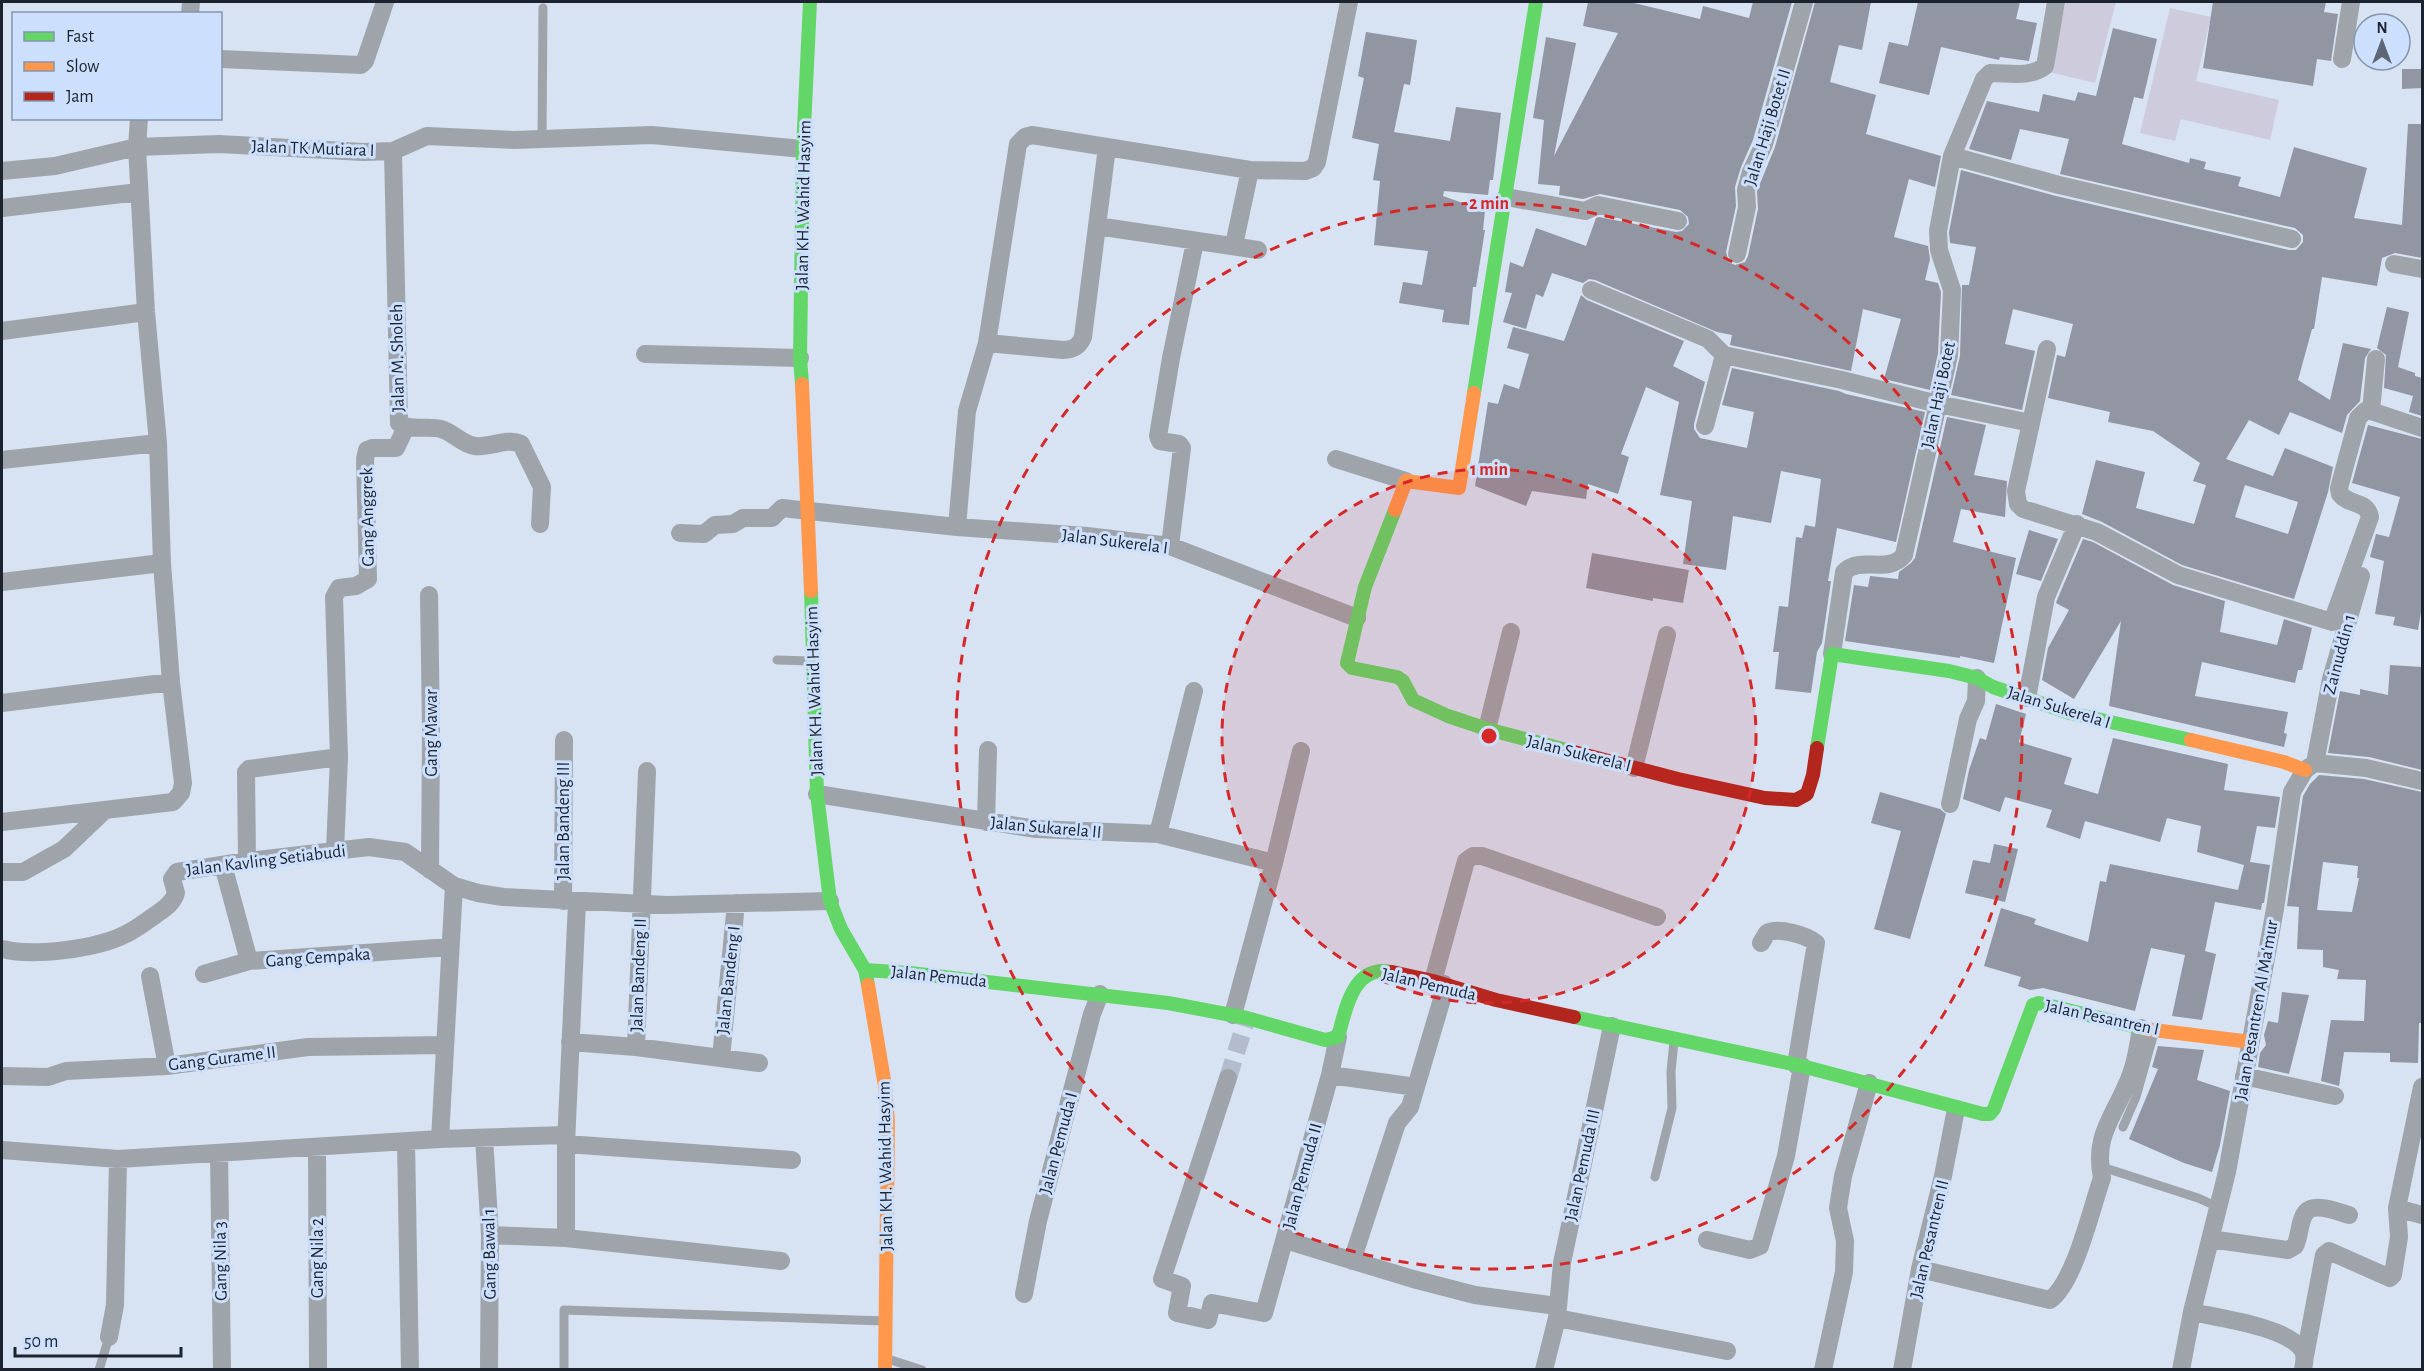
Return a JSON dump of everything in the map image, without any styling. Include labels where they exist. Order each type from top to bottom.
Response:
[{"type":"street","points":[[222,59],[361,65],[365,61],[384,2]]},
{"type":"street","name":"Jalan KH. Wahid Hasyim","points":[[810,2],[803,149],[800,358],[809,509],[818,794],[830,902],[841,929],[865,970],[884,1076],[888,1121],[886,1364]]},
{"type":"street","points":[[957,527],[967,411],[987,343],[1018,144],[1025,137],[1032,135],[1250,170],[1305,171],[1313,168],[1317,162],[1349,2]]},
{"type":"street","points":[[1336,459],[1406,481],[1459,488],[1536,2]]},
{"type":"street","name":"Jalan Haji Botet II","points":[[1737,254],[1747,207],[1746,190],[1751,172],[1764,144],[1804,2]]},
{"type":"street","name":"Jalan Haji Botet","points":[[1832,654],[1844,572],[1857,564],[1893,564],[1904,555],[1949,355],[1952,290],[1939,250],[1938,231],[1952,156],[1984,79],[1990,73],[2028,74],[2045,66],[2056,2]]},
{"type":"street","points":[[2342,59],[2351,2]]},
{"type":"street","points":[[2,822],[173,802],[182,793],[183,783],[171,682],[162,563],[158,443],[146,312],[137,147],[139,120]]},
{"type":"street","name":"Jalan TK Mutiara I","points":[[2,171],[55,166],[137,147],[219,144],[333,152],[393,151],[427,136],[542,139],[652,135],[803,149]]},
{"type":"street","points":[[987,343],[1063,350],[1072,350],[1080,344],[1083,337],[1107,147]]},
{"type":"street","name":"Jalan M. Sholeh","points":[[393,151],[399,423],[406,427],[441,429],[472,445],[488,446],[504,442],[521,444],[542,487],[540,524]]},
{"type":"street","points":[[1952,156],[2059,185],[2292,239]]},
{"type":"street","points":[[1234,245],[1250,170]]},
{"type":"street","points":[[2,208],[140,192]]},
{"type":"street","points":[[1506,197],[1585,211],[1598,206],[1678,220]]},
{"type":"street","points":[[1097,226],[1258,250]]},
{"type":"street","points":[[1170,546],[1182,447],[1178,443],[1160,441],[1158,436],[1171,358],[1195,242]]},
{"type":"street","points":[[2394,264],[2422,269]]},
{"type":"street","points":[[1591,290],[1707,339],[1724,355],[2031,423]]},
{"type":"street","points":[[2,331],[146,312]]},
{"type":"street","points":[[2027,698],[2046,597],[2077,524],[2023,509],[2018,504],[2016,491],[2047,349]]},
{"type":"street","points":[[645,354],[800,358]]},
{"type":"street","points":[[1705,426],[1724,355]]},
{"type":"street","points":[[2376,359],[2371,411],[2422,428]]},
{"type":"street","name":"Zainuddin 1","points":[[2077,524],[2097,532],[2178,575],[2332,622],[2370,517],[2369,510],[2364,506],[2342,497],[2339,488],[2358,418],[2365,411],[2371,411]]},
{"type":"street","name":"Gang Anggrek","points":[[335,851],[339,757],[334,597],[339,588],[356,586],[368,579],[365,459],[367,450],[396,447],[406,427]]},
{"type":"street","points":[[2,459],[158,443]]},
{"type":"street","points":[[1357,618],[1368,577],[1406,481]]},
{"type":"street","name":"Jalan Sukerela I","points":[[680,533],[704,534],[715,525],[734,524],[743,518],[772,518],[782,508],[809,509],[957,527],[1087,536],[1170,546],[1357,618],[1347,663],[1352,668],[1397,677],[1403,681],[1413,700],[1448,716],[1487,729],[1634,768],[1765,798],[1796,800],[1807,794],[1813,775],[1832,654],[1949,671],[1977,678],[1992,687],[2070,713],[2310,767]]},
{"type":"street","name":"Zainuddin 1","points":[[2310,767],[2331,679],[2365,563],[2366,557],[2359,548]]},
{"type":"street","points":[[2,582],[162,563]]},
{"type":"street","name":"Gang Mawar","points":[[429,595],[430,870]]},
{"type":"street","points":[[1487,729],[1511,632]]},
{"type":"street","points":[[1634,768],[1667,635]]},
{"type":"street","points":[[1950,804],[1968,719],[1976,701],[1977,678]]},
{"type":"street","points":[[2,703],[171,682]]},
{"type":"street","points":[[1158,834],[1194,691]]},
{"type":"street","name":"Jalan Bandeng III","points":[[564,740],[570,901]]},
{"type":"street","points":[[986,822],[988,750]]},
{"type":"street","points":[[1242,1019],[1274,863],[1301,752]]},
{"type":"street","points":[[248,861],[246,772],[249,769],[339,757]]},
{"type":"street","points":[[2310,767],[2366,768],[2422,781]]},
{"type":"street","name":"Jalan Pesantren Al Ma'mur","points":[[2181,1370],[2192,1312],[2218,1207],[2251,1042],[2275,909],[2292,792],[2310,767]]},
{"type":"street","name":"Jalan Bandeng II","points":[[636,1047],[647,771]]},
{"type":"street","name":"Jalan Sukarela II","points":[[818,794],[1036,829],[1158,834],[1274,863]]},
{"type":"street","points":[[2,872],[23,872],[64,849],[105,810]]},
{"type":"street","name":"Jalan Kavling Setiabudi","points":[[2,949],[13,952],[47,952],[85,946],[125,935],[175,898],[173,874],[177,872],[369,847],[405,852],[454,886],[478,893],[640,904],[830,902]]},
{"type":"street","points":[[1352,1261],[1397,1123],[1410,1107],[1442,999],[1439,983],[1466,861],[1473,856],[1482,856],[1657,916]]},
{"type":"street","name":"Gang Cempaka","points":[[223,865],[249,962],[450,947]]},
{"type":"street","points":[[440,1139],[454,886]]},
{"type":"street","points":[[566,1238],[566,1140],[572,1030],[570,901]]},
{"type":"street","name":"Jalan Bandeng I","points":[[720,1058],[736,903]]},
{"type":"street","points":[[1707,1240],[1750,1250],[1760,1246],[1786,1156],[1817,945],[1815,940],[1777,930],[1767,933],[1761,944]]},
{"type":"street","points":[[204,974],[249,962]]},
{"type":"street","name":"Jalan Pemuda","points":[[865,970],[1100,994],[1242,1019],[1325,1040],[1338,1037],[1351,995],[1361,978],[1375,970],[1381,970],[1439,983],[1496,1000],[1799,1066],[1869,1083],[1956,1109]]},
{"type":"street","points":[[150,976],[168,1066]]},
{"type":"street","name":"Jalan Pemuda I","points":[[1024,1294],[1038,1221],[1092,1014],[1100,994]]},
{"type":"street","name":"Jalan Pesantren I","points":[[1956,1109],[1990,1114],[1994,1109],[2033,1005],[2039,1003],[2148,1029],[2251,1042]]},
{"type":"street","name":"Jalan Pemuda III","points":[[1545,1370],[1557,1312],[1562,1263],[1612,1026]]},
{"type":"street","points":[[1920,1269],[2050,1300],[2058,1294],[2070,1275],[2102,1179],[2099,1166],[2104,1129],[2126,1086],[2148,1029]]},
{"type":"street","name":"Jalan Pemuda II","points":[[1228,1078],[1162,1279],[1182,1286],[1177,1313],[1208,1320],[1212,1303],[1264,1313],[1330,1075],[1338,1037]]},
{"type":"street","points":[[570,1042],[636,1047],[759,1063]]},
{"type":"street","name":"Gang Gurame II","points":[[2,1076],[48,1077],[66,1071],[168,1066],[308,1047],[444,1046]]},
{"type":"street","points":[[1330,1075],[1416,1087]]},
{"type":"street","points":[[2244,1076],[2335,1096]]},
{"type":"street","points":[[1823,1370],[1844,1272],[1845,1241],[1838,1208],[1843,1176],[1869,1083]]},
{"type":"street","points":[[2304,1363],[2324,1255],[2329,1251],[2390,1278],[2392,1275],[2399,1237],[2397,1208],[2422,1087]]},
{"type":"street","name":"Jalan Pesantren II","points":[[1902,1370],[1920,1269],[1943,1176],[1956,1109]]},
{"type":"street","points":[[2,1150],[118,1159],[484,1138],[566,1140],[792,1160]]},
{"type":"street","name":"Gang Bawal 1","points":[[484,1138],[490,1235],[489,1370]]},
{"type":"street","points":[[406,1141],[410,1370]]},
{"type":"street","name":"Gang Nila 2","points":[[317,1147],[318,1370]]},
{"type":"street","name":"Gang Nila 3","points":[[219,1154],[222,1370]]},
{"type":"street","points":[[108,1343],[115,1305],[118,1159]]},
{"type":"street","points":[[2397,1208],[2422,1215]]},
{"type":"street","points":[[2210,1239],[2288,1250],[2295,1246],[2305,1213],[2310,1210],[2330,1209],[2349,1215]]},
{"type":"street","points":[[490,1235],[566,1238],[781,1261]]},
{"type":"street","points":[[1285,1240],[1475,1295],[1727,1351]]},
{"type":"street","points":[[2192,1312],[2271,1329],[2298,1346],[2304,1363]]},
{"type":"lane","points":[[542,139],[543,8]]},
{"type":"lane","points":[[777,660],[813,662]]},
{"type":"lane","points":[[2123,1127],[2136,1097],[2148,1029]]},
{"type":"lane","points":[[1655,1177],[1672,1108],[1671,1063],[1675,1040]]},
{"type":"lane","points":[[2099,1166],[2198,1198],[2218,1207]]},
{"type":"lane","points":[[564,1370],[564,1310],[886,1321]]},
{"type":"lane","points":[[99,1370],[108,1343]]},
{"type":"lane","points":[[886,1364],[922,1370]]},
{"type":"shaded area","points":[[2066,2],[2116,2],[2095,83],[2049,72]]},
{"type":"shaded area","points":[[2170,8],[2211,17],[2196,81],[2279,100],[2270,140],[2181,119],[2175,141],[2140,133]]},
{"type":"building","points":[[1588,2],[1630,2],[1700,19],[1703,6],[1749,18],[1753,2],[1792,2],[1753,140],[1735,187],[1736,206],[1726,252],[1729,262],[1735,265],[1745,262],[1748,256],[1758,209],[1757,191],[1775,147],[1815,2],[1871,2],[1862,50],[1839,45],[1830,82],[1876,95],[1866,134],[1941,156],[1935,187],[1909,179],[1894,237],[1928,246],[1930,259],[1925,280],[1938,283],[1941,292],[1938,353],[1930,390],[1884,379],[1901,319],[1863,309],[1851,371],[1730,345],[1732,335],[1717,332],[1595,280],[1589,279],[1583,283],[1552,273],[1543,297],[1536,294],[1526,329],[1503,322],[1512,293],[1505,292],[1510,262],[1523,267],[1536,228],[1586,246],[1596,218],[1599,217],[1676,232],[1682,231],[1689,224],[1688,217],[1680,210],[1600,194],[1583,199],[1559,195],[1560,186],[1538,184],[1544,120],[1533,118],[1546,37],[1576,43],[1554,156],[1618,33],[1583,26]]},
{"type":"building","points":[[1918,2],[2020,2],[2016,19],[2037,23],[2029,61],[2000,57],[1999,60],[1941,47],[1929,95],[1879,83],[1889,42],[1908,46]]},
{"type":"building","points":[[2213,2],[2326,2],[2324,12],[2338,14],[2331,61],[2317,59],[2313,86],[2203,68]]},
{"type":"building","points":[[2113,28],[2157,39],[2143,99],[2134,97],[2122,144],[2189,163],[2190,158],[2206,162],[2204,169],[2241,177],[2238,186],[2280,197],[2294,147],[2367,168],[2354,218],[2402,225],[2408,124],[2422,124],[2422,258],[2395,253],[2382,258],[2377,286],[2322,277],[2314,329],[2312,329],[2298,380],[2330,400],[2343,343],[2371,349],[2365,358],[2360,401],[2347,415],[2342,433],[2290,412],[2279,435],[2249,420],[2226,459],[2273,476],[2285,448],[2333,467],[2328,492],[2294,599],[2182,565],[2102,522],[2082,514],[2096,460],[2145,472],[2136,508],[2194,524],[2206,485],[2193,481],[2200,463],[2153,431],[2108,422],[2110,412],[2048,398],[2057,355],[2065,357],[2073,324],[2013,309],[2005,344],[2035,351],[2022,410],[1951,395],[1960,356],[1962,285],[1969,285],[1976,247],[1950,243],[1949,232],[1961,170],[2056,196],[2289,250],[2296,250],[2303,242],[2303,235],[2295,228],[2060,174],[2069,139],[2020,129],[2011,160],[1969,149],[1987,101],[2039,112],[2043,94],[2075,101],[2078,92],[2096,96]],"holes":[[[2245,485],[2298,502],[2288,534],[2235,517]]]},
{"type":"building","points":[[1366,32],[1417,40],[1410,85],[1404,84],[1394,132],[1450,141],[1456,107],[1501,113],[1493,180],[1490,180],[1488,195],[1444,191],[1443,196],[1485,211],[1483,230],[1485,230],[1476,287],[1473,287],[1469,325],[1442,322],[1444,310],[1399,303],[1403,282],[1422,285],[1428,251],[1374,245],[1380,181],[1373,180],[1379,144],[1352,138],[1364,78],[1358,76]]},
{"type":"building","points":[[2422,69],[2422,88],[2402,89],[2402,72]]},
{"type":"building","points":[[1581,295],[1587,300],[1684,341],[1673,366],[1705,382],[1694,424],[1694,429],[1700,438],[1747,448],[1754,412],[1722,405],[1732,368],[1925,412],[1896,542],[1837,528],[1828,581],[1831,581],[1822,643],[1817,652],[1811,693],[1775,689],[1779,652],[1773,652],[1779,606],[1788,607],[1796,537],[1802,538],[1805,525],[1815,527],[1821,479],[1781,471],[1771,523],[1733,516],[1726,570],[1683,564],[1692,501],[1660,495],[1679,402],[1646,387],[1621,454],[1629,457],[1618,494],[1588,484],[1586,499],[1532,491],[1526,506],[1475,486],[1488,402],[1498,404],[1504,384],[1519,389],[1529,354],[1507,348],[1513,327],[1564,341]]},
{"type":"building","points":[[2387,307],[2409,312],[2398,367],[2422,378],[2422,416],[2409,412],[2413,396],[2384,388],[2386,355],[2377,348]]},
{"type":"building","points":[[1947,417],[1986,425],[1974,475],[2007,481],[2005,517],[1961,509],[1953,542],[2016,558],[1994,663],[1960,656],[1960,658],[1845,641],[1854,585],[1868,587],[1870,576],[1898,579],[1899,572],[1915,558]]},
{"type":"building","points":[[2368,425],[2422,439],[2422,606],[2418,630],[2393,625],[2395,617],[2375,614],[2384,561],[2370,557],[2376,534],[2389,537],[2400,497],[2352,483]]},
{"type":"building","points":[[2029,530],[2058,539],[2041,581],[2016,574]]},
{"type":"building","points":[[2083,539],[2093,542],[2173,585],[2225,601],[2220,632],[2277,645],[2284,619],[2312,628],[2302,670],[2298,670],[2295,683],[2202,662],[2195,696],[2288,712],[2284,747],[2109,706],[2121,621],[2074,699],[2042,680],[2048,648],[2069,610],[2056,603]]},
{"type":"building","points":[[1592,553],[1689,570],[1683,603],[1653,598],[1653,601],[1586,588]]},
{"type":"building","points":[[2390,665],[2422,667],[2422,770],[2369,757],[2328,753],[2340,691],[2360,695],[2360,689],[2388,695]]},
{"type":"building","points":[[1996,704],[2026,714],[2019,742],[2072,758],[2064,784],[2098,794],[2113,738],[2228,764],[2224,790],[2280,797],[2275,828],[2257,826],[2250,862],[2270,865],[2261,910],[2215,902],[2205,951],[2216,954],[2202,1020],[2172,1016],[2185,955],[2151,948],[2135,1011],[2043,988],[2030,990],[2018,986],[2021,977],[1984,966],[2001,908],[2036,919],[2034,924],[2088,942],[2100,881],[2106,882],[2110,864],[2238,890],[2244,865],[2197,852],[2201,826],[2167,818],[2160,842],[2085,821],[2080,839],[2046,827],[2052,810],[2005,797],[2000,812],[1963,799],[1969,770],[1980,738],[1986,740]]},
{"type":"building","points":[[2319,775],[2364,779],[2422,792],[2422,1023],[2419,1023],[2418,1063],[2390,1062],[2390,1053],[2344,1052],[2339,1086],[2321,1081],[2331,1020],[2364,1021],[2366,980],[2337,979],[2339,970],[2323,967],[2323,950],[2297,949],[2299,907],[2287,906],[2303,796]],"holes":[[[2323,862],[2358,866],[2357,878],[2359,878],[2352,912],[2317,910]]]},
{"type":"building","points":[[1880,792],[1940,809],[1946,814],[1910,939],[1874,929],[1901,831],[1871,823]]},
{"type":"building","points":[[1994,844],[2018,849],[2005,902],[1965,893],[1973,860],[1990,863]]},
{"type":"building","points":[[2282,992],[2309,995],[2289,1074],[2258,1067],[2260,1053],[2266,1045],[2264,1035],[2268,1021],[2278,1023]]},
{"type":"building","points":[[2158,1046],[2204,1050],[2197,1080],[2230,1091],[2220,1145],[2212,1172],[2184,1163],[2129,1139],[2158,1069],[2152,1067]]},
{"type":"tunnel","points":[[1228,1078],[1245,1024]]},
{"type":"traffic: fast","points":[[802,384],[800,358],[803,149],[810,2]]},
{"type":"traffic: fast","points":[[1474,393],[1536,2]]},
{"type":"traffic: fast","points":[[1395,510],[1365,587],[1347,663],[1352,668],[1397,677],[1403,681],[1413,700],[1448,716],[1570,751]]},
{"type":"traffic: fast","points":[[811,591],[817,794],[830,901],[841,929],[865,970],[868,985]]},
{"type":"traffic: fast","points":[[1817,748],[1832,654],[1949,671],[1977,678],[1993,687],[2070,713],[2191,740]]},
{"type":"traffic: fast","points":[[865,970],[910,973],[1168,1003],[1247,1018],[1325,1040],[1338,1037],[1348,1002],[1360,981],[1379,971],[1392,972]]},
{"type":"traffic: fast","points":[[1574,1017],[1802,1066],[1983,1114],[1990,1114],[1994,1109],[2033,1005],[2039,1003],[2145,1029]]},
{"type":"traffic: slow","points":[[802,384],[811,591]]},
{"type":"traffic: slow","points":[[1395,510],[1406,481],[1459,488],[1474,393]]},
{"type":"traffic: slow","points":[[2191,740],[2284,762],[2305,770]]},
{"type":"traffic: slow","points":[[868,985],[885,1086],[888,1121],[885,1370]]},
{"type":"traffic: slow","points":[[2145,1029],[2251,1042]]},
{"type":"traffic: jam","points":[[1570,751],[1678,779],[1765,798],[1796,800],[1807,794],[1813,775],[1817,748]]},
{"type":"traffic: jam","points":[[1392,972],[1433,981],[1496,1000],[1574,1017]]}]
